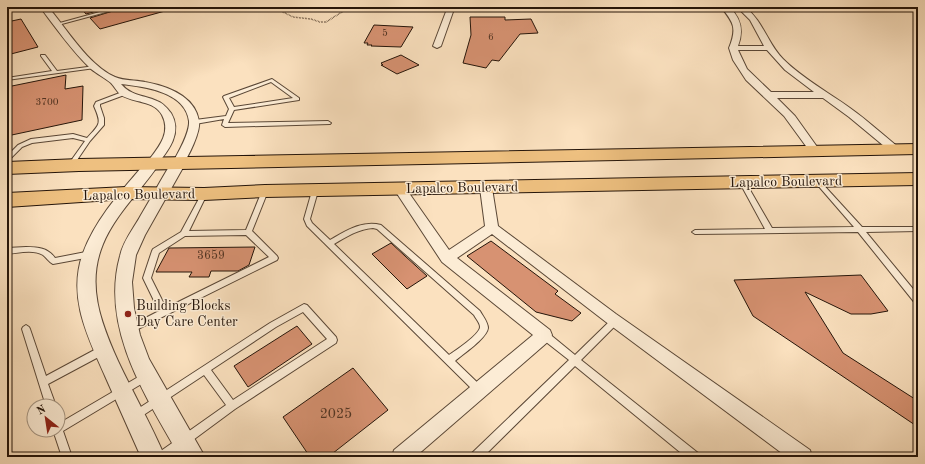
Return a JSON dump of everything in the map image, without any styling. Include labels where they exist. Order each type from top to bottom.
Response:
[{"type":"main road","points":[[7,168],[72,165],[918,149]]},
{"type":"main road","points":[[601,186],[589,178],[587,173],[591,167],[602,165],[698,163],[739,153]]},
{"type":"main road","points":[[342,190],[406,182],[532,181],[544,177],[549,171],[542,157]]},
{"type":"main road","name":"Lapalco Boulevard","points":[[7,200],[126,193],[204,194],[265,191],[918,179]]},
{"type":"street","points":[[437,46],[450,7],[516,9],[567,7]]},
{"type":"street","points":[[725,7],[738,24],[738,36],[733,48],[737,62],[756,86],[787,113],[816,151]]},
{"type":"street","points":[[741,7],[754,20],[778,60],[797,76],[848,111],[894,149]]},
{"type":"street","points":[[46,9],[95,67],[112,80],[125,93],[150,101],[160,107],[167,114],[171,124],[167,144],[152,164],[126,193],[98,238],[91,254],[87,276],[87,299],[93,325],[121,392],[153,457]]},
{"type":"street","points":[[736,20],[754,20]]},
{"type":"street","points":[[733,48],[770,48]]},
{"type":"street","points":[[112,80],[138,83],[172,93],[184,101],[195,122],[191,137],[178,164],[136,236],[124,270],[124,303],[129,330],[136,351],[193,457]]},
{"type":"street","points":[[767,95],[825,95]]},
{"type":"street","points":[[486,188],[492,228],[615,321],[803,457]]},
{"type":"street","points":[[400,189],[447,258],[544,335],[401,457]]},
{"type":"street","points":[[447,258],[492,228]]},
{"type":"lane","points":[[46,9],[63,7]]},
{"type":"lane","points":[[57,22],[109,7]]},
{"type":"lane","points":[[57,22],[123,7]]},
{"type":"lane","points":[[43,56],[56,73]]},
{"type":"lane","points":[[7,79],[95,67]]},
{"type":"lane","points":[[272,80],[297,99],[232,109],[226,97],[272,80]]},
{"type":"lane","points":[[72,165],[88,140],[103,124],[103,120],[97,106],[98,103],[125,93]]},
{"type":"lane","points":[[232,109],[225,125],[328,123]]},
{"type":"lane","points":[[195,122],[228,117]]},
{"type":"lane","points":[[7,159],[20,146],[31,141],[73,136],[88,140]]},
{"type":"lane","points":[[817,181],[860,230],[918,301]]},
{"type":"lane","points":[[743,183],[770,231]]},
{"type":"lane","points":[[248,232],[265,191]]},
{"type":"lane","points":[[315,191],[308,222],[479,390]]},
{"type":"lane","points":[[184,234],[204,194]]},
{"type":"lane","points":[[329,244],[359,228],[369,226],[379,227],[477,313],[484,326],[480,335],[449,360]]},
{"type":"lane","points":[[695,232],[918,229]]},
{"type":"lane","points":[[129,330],[164,313],[274,258],[248,232],[184,234],[156,251],[146,278],[164,313]]},
{"type":"lane","points":[[7,251],[38,249],[50,254],[53,261],[91,254]]},
{"type":"lane","points":[[134,416],[273,325],[304,307],[333,340],[232,406],[183,440],[162,457]]},
{"type":"lane","points":[[476,457],[576,361],[615,321]]},
{"type":"lane","points":[[26,329],[49,398]]},
{"type":"lane","points":[[544,335],[694,457]]},
{"type":"lane","points":[[44,382],[103,350]]},
{"type":"lane","points":[[205,369],[232,406]]},
{"type":"lane","points":[[66,425],[148,375]]},
{"type":"lane","points":[[61,438],[67,457]]},
{"type":"path","points":[[273,7],[293,17],[311,18],[320,22],[326,22],[350,7]]},
{"type":"building","points":[[80,7],[112,7],[86,14]]},
{"type":"building","points":[[126,7],[165,7],[165,11],[100,29],[90,18]]},
{"type":"building","points":[[470,17],[505,17],[505,20],[531,19],[538,33],[520,34],[499,61],[492,60],[486,68],[463,63],[471,35]]},
{"type":"building","points":[[21,19],[38,47],[7,55],[7,22]]},
{"type":"building","points":[[374,25],[413,27],[401,47],[371,46],[372,45],[367,45],[368,43],[364,43]]},
{"type":"building","points":[[401,55],[419,65],[397,74],[381,65],[383,65],[381,63]]},
{"type":"building","points":[[66,75],[65,89],[83,86],[82,120],[7,136],[7,87]]},
{"type":"building","points":[[491,241],[558,291],[555,294],[581,313],[572,321],[536,312],[467,256]]},
{"type":"building","points":[[391,243],[427,276],[407,289],[372,254]]},
{"type":"building","points":[[255,247],[249,265],[238,271],[211,271],[209,277],[189,277],[192,272],[156,272],[169,248]]},
{"type":"building","points":[[861,275],[888,311],[871,314],[851,314],[805,292],[843,353],[918,401],[918,427],[753,316],[734,280]]},
{"type":"building","points":[[297,326],[312,344],[248,387],[234,366]]},
{"type":"building","points":[[353,368],[388,410],[328,457],[310,457],[283,417]]},
{"type":"place","name":"Building Blocks Day Care Center","points":[[128,314]]}]
